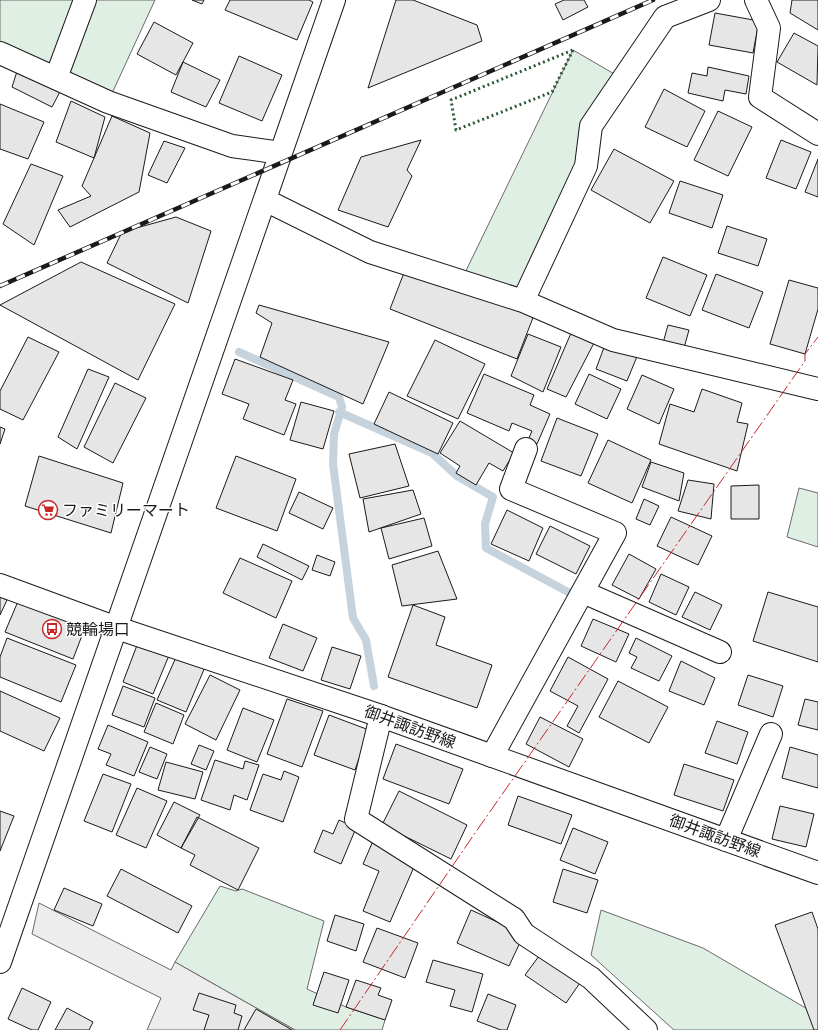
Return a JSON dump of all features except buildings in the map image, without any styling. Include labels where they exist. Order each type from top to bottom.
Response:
[{"type":"street","points":[[56,78],[85,0]]},
{"type":"street","points":[[0,962],[334,0]]},
{"type":"street","points":[[523,301],[586,166],[591,126],[665,17],[709,0]]},
{"type":"street","points":[[756,0],[769,28],[760,97],[818,134]]},
{"type":"street","points":[[2,59],[56,78],[108,102],[232,146],[281,153]]},
{"type":"street","points":[[265,200],[370,252],[523,301],[614,340],[818,389]]},
{"type":"street","points":[[492,756],[615,533],[511,489],[526,449]]},
{"type":"street","name":"御井諏訪野線","points":[[0,586],[117,628],[381,716],[818,873]]},
{"type":"street","points":[[582,592],[720,652]]},
{"type":"street","points":[[381,716],[356,819],[514,919],[524,934],[591,978],[646,1030]]},
{"type":"street","points":[[726,840],[770,734]]},
{"type":"green space","points":[[0,0],[155,0],[108,102],[0,53]]},
{"type":"green space","points":[[573,50],[623,79],[523,301],[461,281]]},
{"type":"green space","points":[[799,488],[818,493],[818,547],[787,537]]},
{"type":"green space","points":[[220,886],[236,891],[242,889],[324,921],[307,989],[346,1007],[385,1020],[382,1030],[295,1030],[175,962]]},
{"type":"green space","points":[[601,910],[703,948],[816,1014],[818,1030],[674,1030],[591,955]]},
{"type":"shaded area","points":[[39,903],[171,970],[175,962],[295,1030],[147,1030],[161,998],[32,934]]},
{"type":"waterway","points":[[239,352],[339,397],[342,407],[334,434],[333,464],[353,618],[366,640],[374,686]]},
{"type":"waterway","points":[[339,412],[432,453],[457,476],[493,497],[485,524],[486,548],[568,592]]},
{"type":"railway","points":[[0,286],[653,0]]},
{"type":"hedge","points":[[573,50],[552,92],[456,130],[451,100],[573,50]]},
{"type":"power","points":[[340,1030],[473,836],[805,361],[805,354],[818,337]]},
{"type":"place","name":"ファミリーマート","points":[[48,510]]},
{"type":"place","name":"競輪場口","points":[[52,629]]}]
